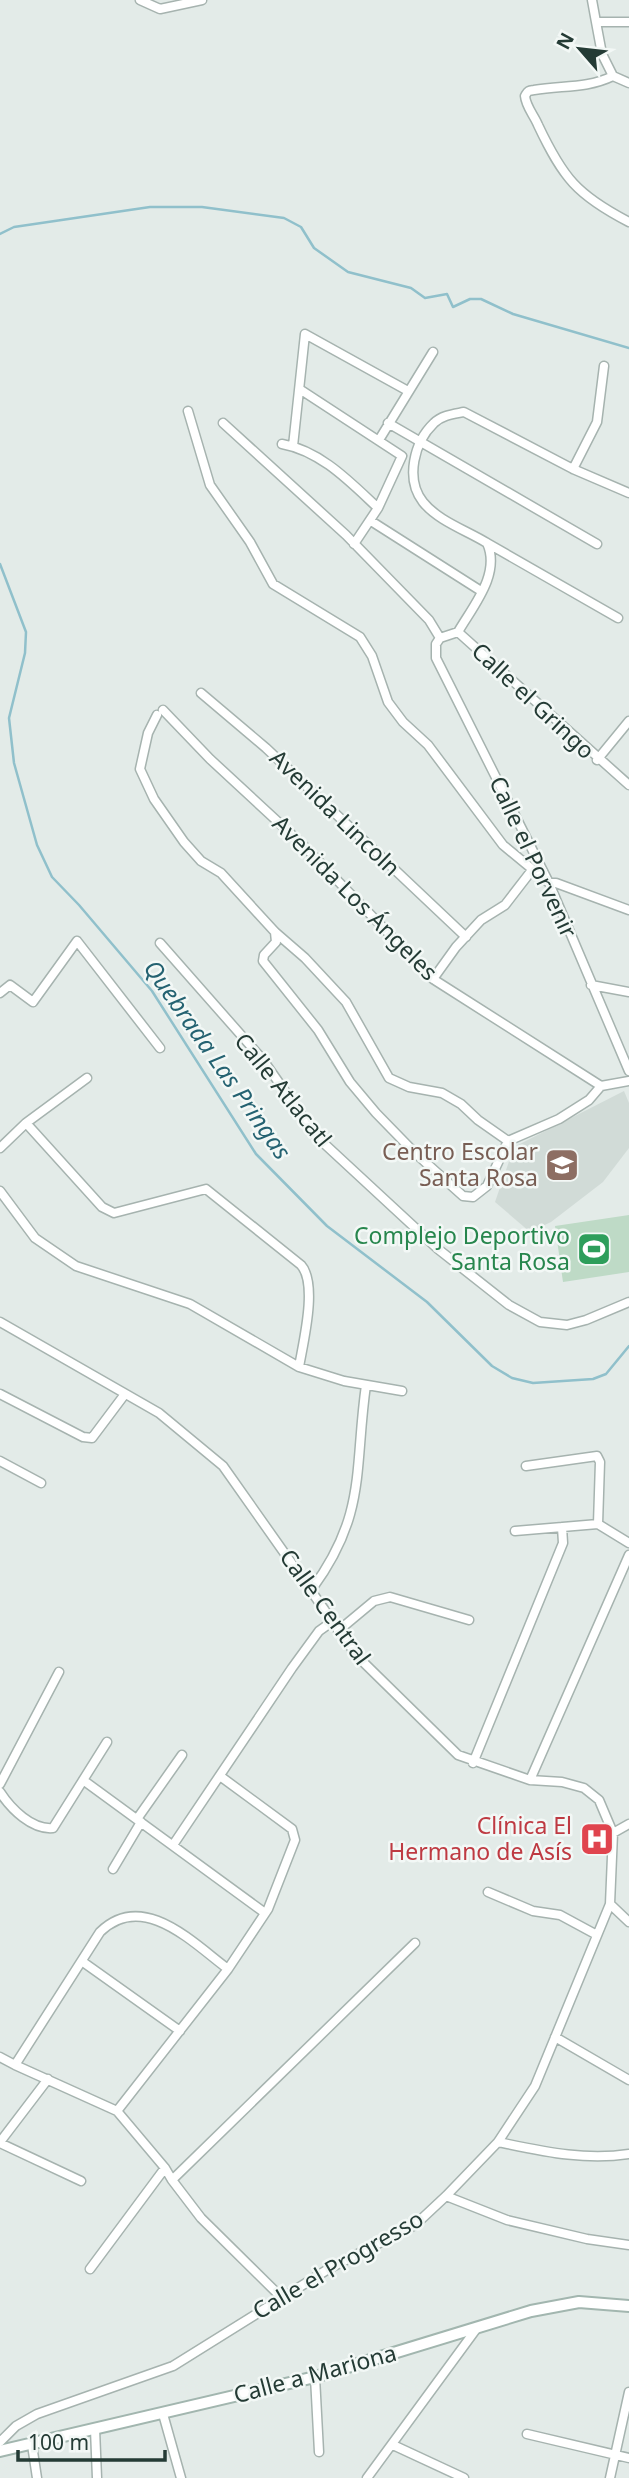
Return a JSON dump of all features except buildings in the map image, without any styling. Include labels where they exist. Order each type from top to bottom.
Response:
[{"type":"main road","name":"Calle a Mariona","points":[[0,2451],[315,2377],[531,2311],[579,2302],[629,2306]]},
{"type":"street","points":[[139,0],[160,9],[201,0]]},
{"type":"street","points":[[592,0],[602,54],[613,76],[629,83]]},
{"type":"street","points":[[596,22],[629,22]]},
{"type":"street","points":[[613,76],[598,84],[572,89],[533,90],[524,96],[552,155],[579,192],[592,203],[629,222]]},
{"type":"street","points":[[293,446],[305,334],[408,391]]},
{"type":"street","points":[[379,440],[433,352]]},
{"type":"street","points":[[573,469],[597,422],[604,366]]},
{"type":"street","points":[[301,390],[402,456],[371,521],[354,544]]},
{"type":"street","points":[[188,411],[210,485],[250,542],[273,584],[302,603],[340,622],[360,637],[372,656],[388,702],[402,722],[428,745],[503,845],[549,883],[556,883],[629,910]]},
{"type":"street","points":[[618,618],[487,543],[423,502],[413,471],[421,443],[434,423],[448,415],[464,412],[573,469],[629,493]]},
{"type":"street","points":[[388,423],[597,544]]},
{"type":"street","name":"Calle el Porvenir","points":[[223,424],[354,544],[429,620],[438,641],[436,658],[549,883],[629,1071]]},
{"type":"street","points":[[282,444],[293,446],[336,470],[378,508]]},
{"type":"street","points":[[371,521],[481,591]]},
{"type":"street","points":[[457,632],[493,564],[487,543]]},
{"type":"street","name":"Calle el Gringo","points":[[438,641],[457,632],[511,677],[597,760],[629,785]]},
{"type":"street","name":"Avenida Lincoln","points":[[201,693],[266,748],[466,937]]},
{"type":"street","name":"Avenida Los Ángeles","points":[[275,932],[221,873],[201,861],[154,799],[140,769],[148,733],[160,712],[303,845],[433,979],[601,1086]]},
{"type":"street","points":[[597,760],[629,721]]},
{"type":"street","points":[[433,979],[481,920],[505,905],[532,870]]},
{"type":"street","points":[[275,932],[305,958],[345,1002],[390,1078],[409,1087],[442,1093],[461,1104],[478,1120],[509,1141]]},
{"type":"street","points":[[275,932],[276,942],[264,954],[263,961],[318,1030],[351,1082],[414,1152],[463,1196],[473,1197],[487,1186],[509,1141],[559,1119],[589,1100],[601,1086],[629,1081]]},
{"type":"street","points":[[0,993],[10,985],[33,1002],[77,941],[160,1048]]},
{"type":"street","name":"Calle Atlacatl","points":[[160,943],[263,1060],[317,1137],[438,1249],[509,1305],[540,1322],[567,1325],[629,1302]]},
{"type":"street","points":[[591,985],[629,992]]},
{"type":"street","points":[[0,1148],[26,1123],[87,1078]]},
{"type":"street","points":[[26,1123],[102,1207],[114,1213],[206,1189],[302,1265],[307,1278],[309,1304],[299,1367]]},
{"type":"street","points":[[0,1191],[21,1222],[53,1253],[97,1275],[139,1285],[190,1304],[299,1367],[366,1385],[402,1391]]},
{"type":"street","name":"Calle Central","points":[[0,1322],[159,1413],[223,1466],[357,1656],[458,1755],[473,1763],[530,1780],[562,1782],[583,1788],[599,1800],[613,1833],[610,1904]]},
{"type":"street","points":[[312,1589],[335,1552],[355,1503],[366,1385]]},
{"type":"street","points":[[0,1394],[83,1437],[92,1437],[125,1394]]},
{"type":"street","points":[[526,1466],[591,1455],[597,1457],[600,1462],[598,1524]]},
{"type":"street","points":[[0,1461],[40,1483]]},
{"type":"street","points":[[515,1531],[598,1524],[629,1543]]},
{"type":"street","points":[[473,1763],[511,1677],[563,1543],[562,1527]]},
{"type":"street","points":[[530,1780],[629,1555]]},
{"type":"street","points":[[338,1631],[374,1601],[390,1597],[469,1620]]},
{"type":"street","points":[[173,1845],[292,1668],[319,1632],[332,1621]]},
{"type":"street","points":[[0,1784],[59,1672]]},
{"type":"street","points":[[0,1792],[10,1807],[43,1829],[53,1828],[107,1742]]},
{"type":"street","points":[[113,1870],[139,1821],[182,1755]]},
{"type":"street","points":[[117,2111],[228,1969],[265,1913],[293,1852],[292,1829],[220,1776]]},
{"type":"street","points":[[83,1780],[265,1913]]},
{"type":"street","points":[[613,1833],[629,1824]]},
{"type":"street","points":[[488,1892],[533,1912],[560,1915],[597,1935]]},
{"type":"street","points":[[610,1904],[629,1922]]},
{"type":"street","name":"Calle el Progresso","points":[[0,2442],[16,2426],[37,2414],[173,2366],[330,2267],[415,2225],[498,2142],[535,2086],[610,1904]]},
{"type":"street","points":[[15,2065],[100,1932],[109,1923],[125,1917],[162,1920],[228,1969]]},
{"type":"street","points":[[172,2180],[415,1944]]},
{"type":"street","points":[[83,1962],[180,2031]]},
{"type":"street","points":[[555,2038],[629,2080]]},
{"type":"street","points":[[0,2057],[117,2111],[165,2168],[201,2218],[281,2297]]},
{"type":"street","points":[[48,2079],[0,2143],[81,2181]]},
{"type":"street","points":[[498,2142],[557,2155],[608,2157],[629,2154]]},
{"type":"street","points":[[90,2269],[165,2168]]},
{"type":"street","points":[[446,2196],[507,2220],[587,2239],[629,2245]]},
{"type":"street","points":[[367,2478],[477,2328]]},
{"type":"street","points":[[315,2377],[319,2452]]},
{"type":"street","points":[[610,2478],[629,2392]]},
{"type":"street","points":[[163,2414],[181,2478]]},
{"type":"street","points":[[96,2430],[97,2478]]},
{"type":"street","points":[[527,2434],[629,2458]]},
{"type":"street","points":[[32,2445],[37,2478]]},
{"type":"street","points":[[393,2445],[464,2478]]},
{"type":"shaded area","name":"Centro Escolar Santa Rosa","points":[[624,1091],[629,1103],[629,1148],[603,1182],[551,1222],[530,1232],[495,1202],[514,1147]]},
{"type":"green space","name":"Complejo Deportivo Santa Rosa","points":[[629,1215],[629,1272],[563,1282],[555,1226]]},
{"type":"waterway","points":[[0,234],[14,227],[150,207],[202,207],[284,218],[301,227],[314,248],[348,272],[411,288],[425,298],[447,294],[453,307],[470,299],[481,299],[513,314],[629,348]]},
{"type":"waterway","name":"Quebrada Las Pringas","points":[[0,564],[26,632],[25,653],[9,718],[14,763],[37,845],[52,877],[152,991],[256,1154],[327,1226],[427,1302],[492,1366],[512,1378],[533,1383],[593,1379],[606,1374],[629,1346]]},
{"type":"place","name":"Centro Escolar Santa Rosa","points":[[562,1165]]},
{"type":"place","name":"Complejo Deportivo Santa Rosa","points":[[594,1249]]},
{"type":"place","name":"Clínica El Hermano de Asís","points":[[597,1839]]}]
